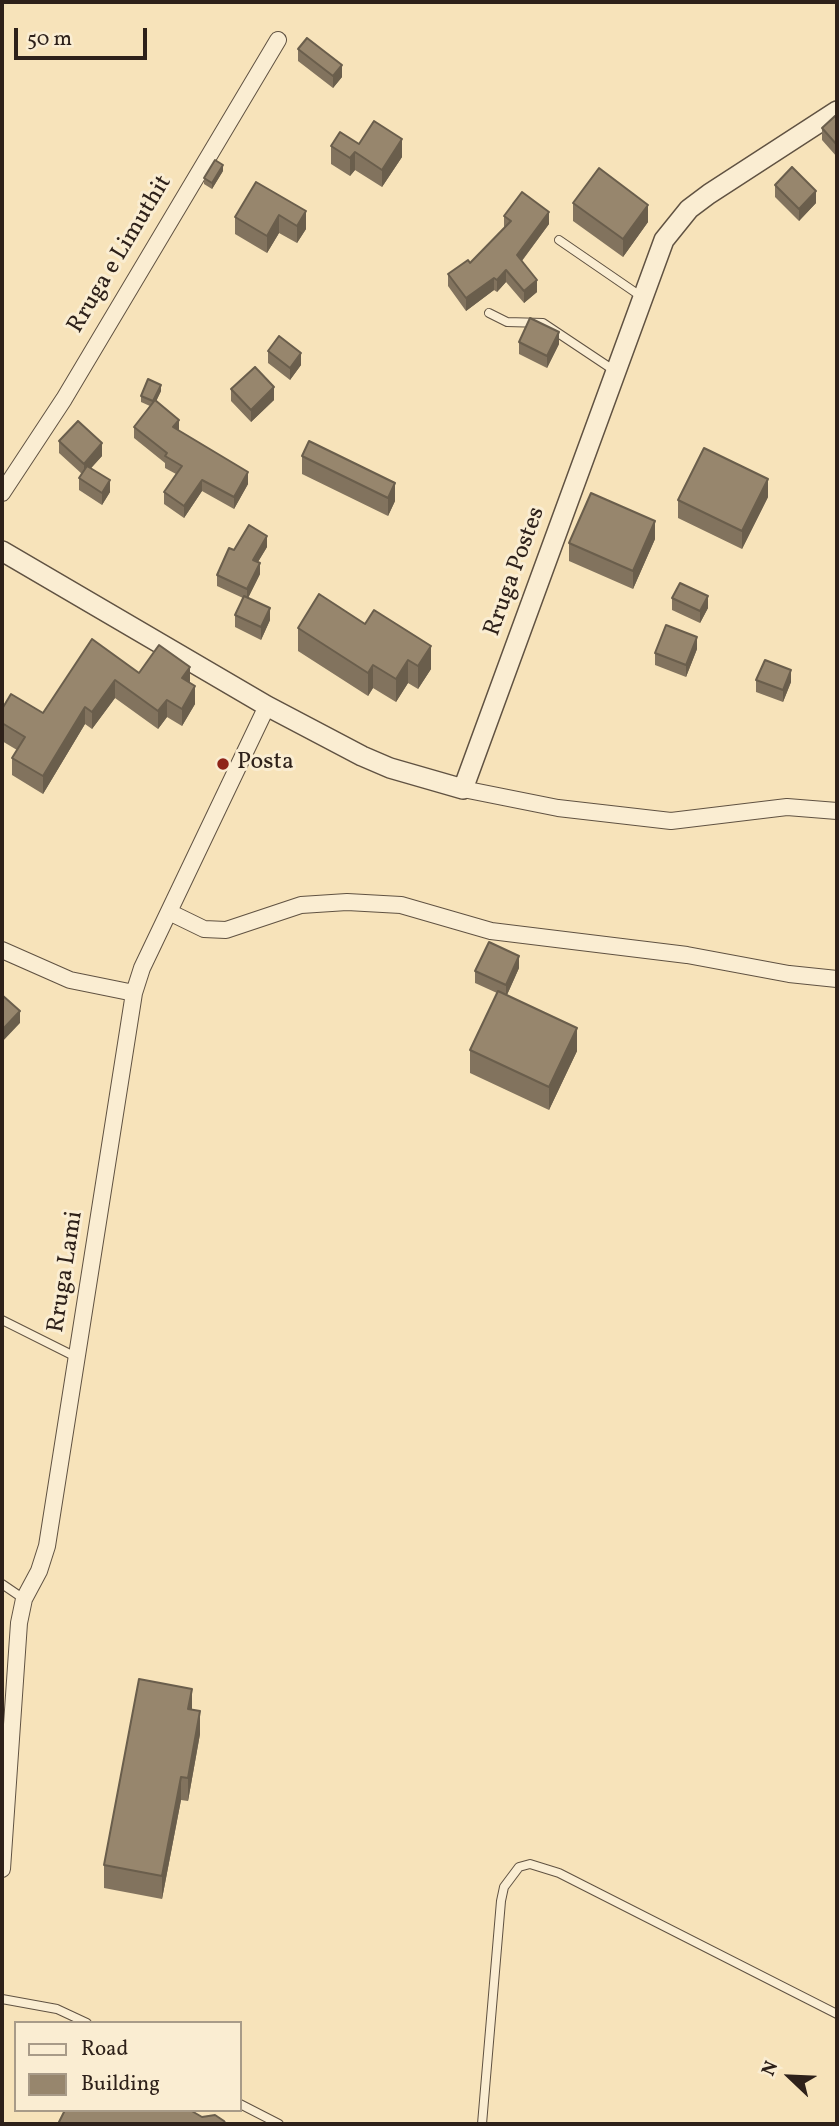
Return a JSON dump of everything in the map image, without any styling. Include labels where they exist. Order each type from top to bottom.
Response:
[{"type":"street","name":"Rruga e Limuthit","points":[[2,493],[64,400],[278,40]]},
{"type":"street","name":"Rruga Postes","points":[[463,789],[664,240],[689,209],[837,111]]},
{"type":"street","points":[[2,551],[267,706],[390,768],[463,789],[558,808],[671,821],[787,807],[837,811]]},
{"type":"street","name":"Rruga Lami","points":[[2,1869],[16,1653],[26,1594],[39,1571],[47,1546],[134,993],[142,968],[267,706]]},
{"type":"street","points":[[169,912],[204,929],[226,930],[301,905],[347,902],[401,905],[491,930],[687,955],[789,974],[837,979]]},
{"type":"street","points":[[2,950],[70,980],[134,993]]},
{"type":"lane","points":[[559,240],[642,298]]},
{"type":"lane","points":[[488,313],[507,322],[543,323],[615,372]]},
{"type":"lane","points":[[2,1320],[76,1357]]},
{"type":"lane","points":[[2,1584],[26,1594]]},
{"type":"lane","points":[[482,2124],[501,1901],[504,1887],[519,1867],[530,1864],[559,1873],[837,2014]]},
{"type":"lane","points":[[2,1999],[57,2009],[83,2021]]},
{"type":"lane","points":[[242,2105],[279,2124]]},
{"type":"building","points":[[307,38],[342,65],[333,76],[298,49]]},
{"type":"building","points":[[835,116],[837,119],[837,145],[822,128]]},
{"type":"building","points":[[374,121],[402,139],[382,170],[355,152],[350,158],[331,146],[340,132],[359,144]]},
{"type":"building","points":[[215,160],[223,165],[212,183],[204,178]]},
{"type":"building","points":[[792,167],[816,191],[799,209],[775,185]]},
{"type":"building","points":[[599,168],[648,205],[623,239],[573,203]]},
{"type":"building","points":[[256,182],[306,211],[297,226],[279,215],[267,236],[235,217]]},
{"type":"building","points":[[522,192],[549,212],[517,255],[537,280],[524,291],[506,270],[497,280],[494,278],[466,298],[448,274],[468,260],[470,263],[511,221],[504,216]]},
{"type":"building","points":[[530,318],[559,332],[547,356],[519,342]]},
{"type":"building","points":[[279,336],[301,353],[290,368],[268,351]]},
{"type":"building","points":[[255,367],[274,387],[251,410],[231,389]]},
{"type":"building","points":[[148,379],[161,385],[153,401],[141,396]]},
{"type":"building","points":[[155,400],[179,420],[173,427],[248,472],[234,497],[202,480],[184,506],[164,492],[182,466],[165,456],[167,453],[134,427]]},
{"type":"building","points":[[78,421],[102,443],[84,464],[59,441]]},
{"type":"building","points":[[309,441],[395,483],[388,498],[302,456]]},
{"type":"building","points":[[704,448],[768,479],[742,531],[678,500]]},
{"type":"building","points":[[87,466],[110,480],[102,493],[79,478]]},
{"type":"building","points":[[591,493],[655,521],[633,571],[569,543]]},
{"type":"building","points":[[249,525],[267,536],[253,560],[260,563],[247,589],[217,575],[229,548],[234,550]]},
{"type":"building","points":[[680,583],[708,596],[700,611],[672,598]]},
{"type":"building","points":[[319,594],[365,624],[374,610],[431,646],[418,666],[408,660],[396,679],[373,665],[368,673],[298,628]]},
{"type":"building","points":[[244,596],[270,608],[261,627],[235,615]]},
{"type":"building","points":[[666,625],[697,637],[686,665],[655,653]]},
{"type":"building","points":[[92,639],[139,673],[159,645],[190,667],[182,678],[195,686],[182,709],[167,700],[158,711],[115,680],[92,712],[85,707],[43,776],[12,758],[25,737],[2,723],[2,709],[11,694],[43,713]]},
{"type":"building","points":[[765,660],[791,670],[783,690],[756,680]]},
{"type":"building","points":[[489,942],[519,956],[506,985],[475,971]]},
{"type":"building","points":[[498,991],[577,1028],[549,1087],[470,1050]]},
{"type":"building","points":[[2,995],[20,1011],[2,1030]]},
{"type":"building","points":[[139,1679],[192,1689],[188,1709],[200,1711],[188,1778],[181,1777],[162,1876],[104,1865]]},
{"type":"building","points":[[64,2112],[193,2112],[202,2117],[215,2115],[226,2124],[58,2124]]},
{"type":"place","name":"Posta","points":[[223,764]]}]
